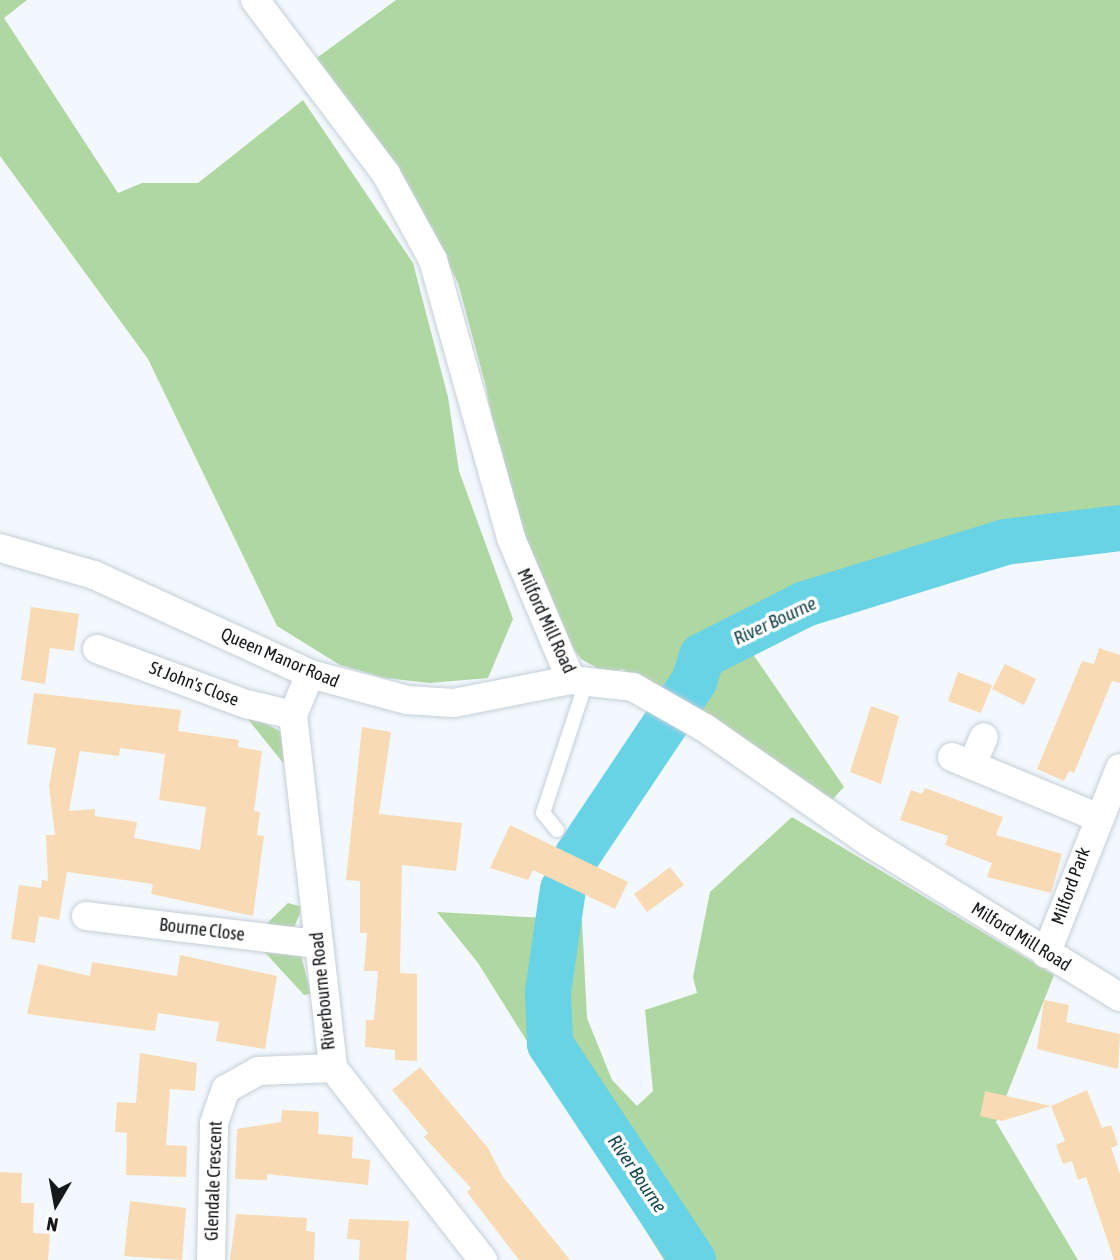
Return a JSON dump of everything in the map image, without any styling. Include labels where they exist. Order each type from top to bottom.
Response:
[{"type":"street","name":"Milford Mill Road","points":[[255,0],[386,174],[433,260],[510,538],[579,681],[633,687],[705,728],[867,841],[1046,954],[1120,997]]},
{"type":"street","name":"Queen Manor Road","points":[[0,548],[94,575],[310,674],[407,700],[454,703],[579,681]]},
{"type":"street","name":"St John's Close","points":[[97,649],[246,704],[293,715]]},
{"type":"street","name":"Riverbourne Road","points":[[310,674],[293,715],[332,1068],[483,1260]]},
{"type":"street","points":[[984,737],[962,761],[1097,817]]},
{"type":"street","name":"Milford Park","points":[[1046,954],[1097,817],[1120,768]]},
{"type":"street","name":"Bourne Close","points":[[86,916],[318,944]]},
{"type":"street","name":"Glendale Crescent","points":[[211,1260],[214,1123],[226,1089],[258,1071],[332,1068]]},
{"type":"lane","points":[[557,830],[544,813],[579,681]]},
{"type":"green space","points":[[0,0],[27,0],[4,18],[118,193],[142,183],[198,183],[303,100],[413,263],[448,397],[459,471],[513,619],[488,678],[430,683],[385,678],[340,665],[277,626],[148,359],[0,156]]},
{"type":"green space","points":[[396,0],[1120,0],[1120,522],[1117,513],[936,545],[733,625],[844,787],[831,801],[622,669],[608,674],[581,659],[560,630],[507,503],[486,387],[458,283],[416,200],[314,60]]},
{"type":"green space","points":[[242,712],[280,731],[288,763],[284,764]]},
{"type":"green space","points":[[792,817],[1054,975],[996,1122],[1078,1260],[664,1260],[478,963],[437,912],[582,920],[587,1018],[612,1080],[637,1106],[653,1091],[645,1010],[697,993],[693,977],[710,892]]},
{"type":"green space","points":[[288,903],[303,907],[294,927],[261,929]]},
{"type":"green space","points":[[259,946],[301,955],[311,994],[304,995]]},
{"type":"building","points":[[31,607],[79,614],[74,651],[50,648],[45,684],[21,680]]},
{"type":"building","points":[[1099,648],[1120,655],[1120,683],[1112,681],[1074,773],[1069,771],[1064,781],[1037,769],[1082,661],[1094,664]]},
{"type":"building","points":[[1005,664],[1036,679],[1024,705],[992,689]]},
{"type":"building","points":[[958,672],[992,685],[981,713],[948,701]]},
{"type":"building","points":[[34,693],[181,710],[178,731],[239,740],[238,747],[262,751],[254,811],[260,812],[257,835],[264,836],[253,916],[151,894],[153,884],[67,872],[59,920],[39,916],[35,943],[11,939],[19,885],[41,888],[42,880],[48,881],[46,835],[55,835],[49,786],[56,748],[27,744]],"holes":[[[120,748],[165,754],[159,800],[206,807],[200,850],[134,838],[137,822],[95,816],[95,809],[69,811],[80,751],[119,756]]]},
{"type":"building","points":[[871,706],[899,716],[881,784],[850,772]]},
{"type":"building","points":[[362,727],[391,732],[379,814],[462,823],[456,871],[402,865],[400,973],[417,974],[417,1061],[395,1060],[395,1050],[365,1047],[366,1020],[374,1020],[378,971],[364,971],[367,933],[360,933],[360,881],[346,880]]},
{"type":"building","points":[[925,788],[1003,817],[996,835],[1062,854],[1051,893],[987,877],[992,863],[945,845],[948,836],[900,820],[911,790],[922,794]]},
{"type":"building","points":[[510,825],[628,882],[615,909],[533,870],[528,880],[490,868]]},
{"type":"building","points":[[670,867],[684,885],[647,912],[634,894]]},
{"type":"building","points":[[180,955],[277,976],[265,1049],[216,1041],[219,1022],[158,1013],[155,1031],[27,1014],[38,964],[90,976],[92,962],[177,976]]},
{"type":"building","points":[[1044,1000],[1069,1005],[1066,1022],[1120,1034],[1118,1069],[1037,1049]]},
{"type":"building","points":[[140,1053],[197,1063],[195,1091],[170,1089],[166,1145],[187,1146],[186,1177],[126,1175],[127,1133],[115,1132],[117,1102],[136,1103]]},
{"type":"building","points":[[420,1067],[488,1148],[503,1177],[570,1260],[519,1260],[467,1192],[471,1188],[424,1137],[428,1133],[392,1090]]},
{"type":"building","points":[[1087,1090],[1102,1128],[1111,1125],[1118,1145],[1111,1148],[1120,1174],[1120,1260],[1114,1260],[1086,1177],[1078,1180],[1072,1161],[1063,1164],[1056,1145],[1065,1141],[1051,1106]]},
{"type":"building","points":[[985,1091],[1051,1106],[1002,1121],[980,1116]]},
{"type":"building","points":[[282,1110],[319,1112],[318,1134],[353,1137],[352,1158],[370,1160],[368,1185],[267,1174],[267,1180],[235,1179],[237,1129],[281,1122]]},
{"type":"building","points":[[0,1172],[22,1173],[21,1203],[34,1203],[33,1233],[50,1234],[48,1260],[0,1260]]},
{"type":"building","points":[[130,1201],[186,1208],[182,1260],[124,1256]]},
{"type":"building","points":[[236,1214],[307,1218],[306,1231],[315,1232],[314,1260],[230,1260]]},
{"type":"building","points":[[349,1219],[409,1221],[406,1260],[359,1260],[360,1240],[347,1239]]},
{"type":"waterway","name":"River Bourne","points":[[577,856],[694,681],[702,656],[805,604],[1005,542],[1120,528]]},
{"type":"waterway","name":"River Bourne","points":[[563,889],[548,992],[550,1044],[693,1260]]}]
